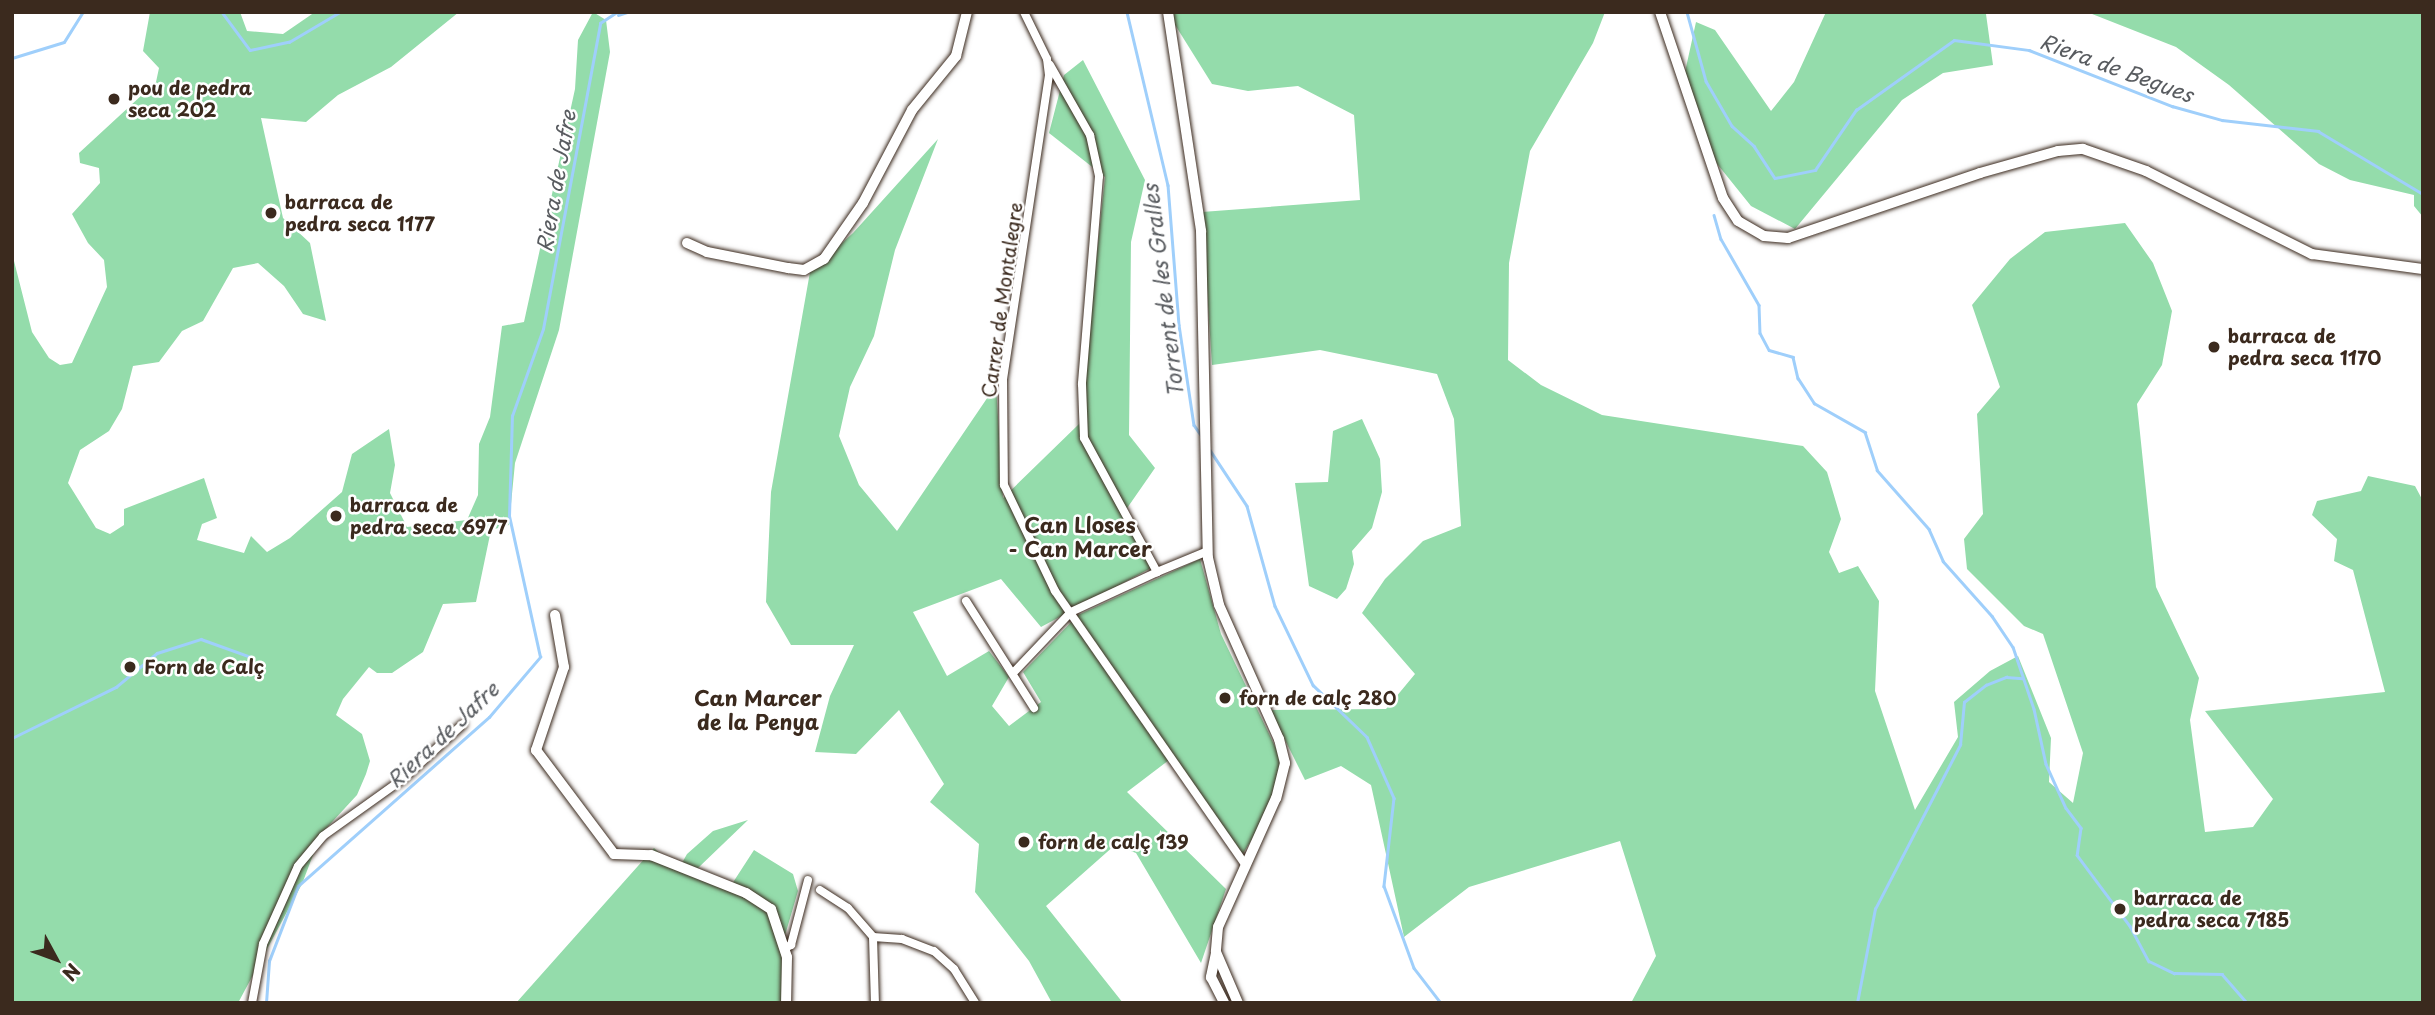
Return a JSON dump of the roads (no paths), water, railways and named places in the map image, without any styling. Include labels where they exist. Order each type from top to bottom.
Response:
[{"type":"street","points":[[687,243],[706,252],[745,257],[804,270],[824,259],[863,202],[912,110],[956,56],[967,12]]},
{"type":"street","points":[[1024,12],[1090,135],[1100,176],[1082,384],[1084,438],[1157,572]]},
{"type":"street","points":[[1168,12],[1201,231],[1208,551],[1219,605],[1279,739],[1285,763],[1276,799],[1244,863],[1219,928],[1211,977],[1224,1003]]},
{"type":"street","points":[[1660,12],[1673,61],[1723,198],[1738,220],[1764,236],[1788,238],[1980,173],[2057,151],[2083,149],[2146,171],[2312,254],[2423,269]]},
{"type":"street","name":"Carrer de Montalegre","points":[[1047,59],[1040,156],[1003,380],[1004,485],[1044,571],[1070,612],[1244,863]]},
{"type":"street","points":[[1015,671],[1070,612],[1208,551]]},
{"type":"street","points":[[966,601],[1015,671],[1034,708]]},
{"type":"street","points":[[555,615],[564,667],[536,750],[614,854],[651,855],[761,900],[771,909],[785,948],[786,1003]]},
{"type":"street","points":[[251,1003],[263,944],[298,866],[323,836],[403,779],[463,724]]},
{"type":"street","points":[[785,948],[791,945],[808,880]]},
{"type":"street","points":[[820,890],[848,908],[873,937],[875,1003]]},
{"type":"street","points":[[873,937],[902,939],[934,951],[954,969],[975,1003]]},
{"type":"street","points":[[1216,952],[1238,1003]]},
{"type":"waterway","points":[[12,58],[64,42],[83,12]]},
{"type":"waterway","name":"Riera de Jafre","points":[[222,12],[250,50],[289,42],[340,12]]},
{"type":"waterway","name":"Riera de Jafre","points":[[266,1003],[269,961],[298,886],[489,717],[540,657],[509,516],[512,416],[543,329],[600,23],[617,12]]},
{"type":"waterway","name":"Torrent de les Gralles","points":[[618,15],[627,12]]},
{"type":"waterway","name":"Torrent de les Gralles","points":[[1127,12],[1168,185],[1179,325],[1194,425],[1201,435]]},
{"type":"waterway","name":"Riera de Begues","points":[[1687,12],[1706,81],[1732,126],[1754,146],[1775,178],[1815,170],[1856,110],[1954,40],[2029,50],[2172,106],[2222,120],[2318,131],[2423,194]]},
{"type":"waterway","points":[[1714,215],[1721,239],[1759,305],[1760,333],[1769,350],[1793,357],[1798,378],[1814,403],[1865,432],[1877,470],[1929,529],[1943,561],[1992,616],[2013,647],[2034,709],[2046,764],[2066,808],[2081,828],[2077,855],[2130,926],[2149,961],[2174,973],[2222,974],[2247,1003]]},
{"type":"waterway","name":"Torrent de les Gralles","points":[[1210,450],[1247,506],[1275,606],[1313,685],[1367,737],[1394,798],[1384,886],[1414,968],[1441,1003]]},
{"type":"waterway","points":[[12,738],[116,687],[157,653],[201,639],[251,657]]},
{"type":"waterway","points":[[1857,1003],[1875,909],[1960,745],[1964,702],[1986,685],[2006,677],[2022,678]]},
{"type":"place","name":"pou de pedra seca 202","points":[[114,99]]},
{"type":"place","name":"barraca de pedra seca 1177","points":[[271,213]]},
{"type":"place","name":"barraca de pedra seca 1170","points":[[2214,347]]},
{"type":"place","name":"barraca de pedra seca 6977","points":[[336,516]]},
{"type":"place","name":"Forn de Calç","points":[[130,667]]},
{"type":"place","name":"forn de calç 280","points":[[1225,698]]},
{"type":"place","name":"forn de calç 139","points":[[1024,842]]},
{"type":"place","name":"barraca de pedra seca 7185","points":[[2120,909]]},
{"type":"district","name":"Can Lloses - Can Marcer","points":[[1080,536]]},
{"type":"district","name":"Can Marcer de la Penya","points":[[758,709]]}]
